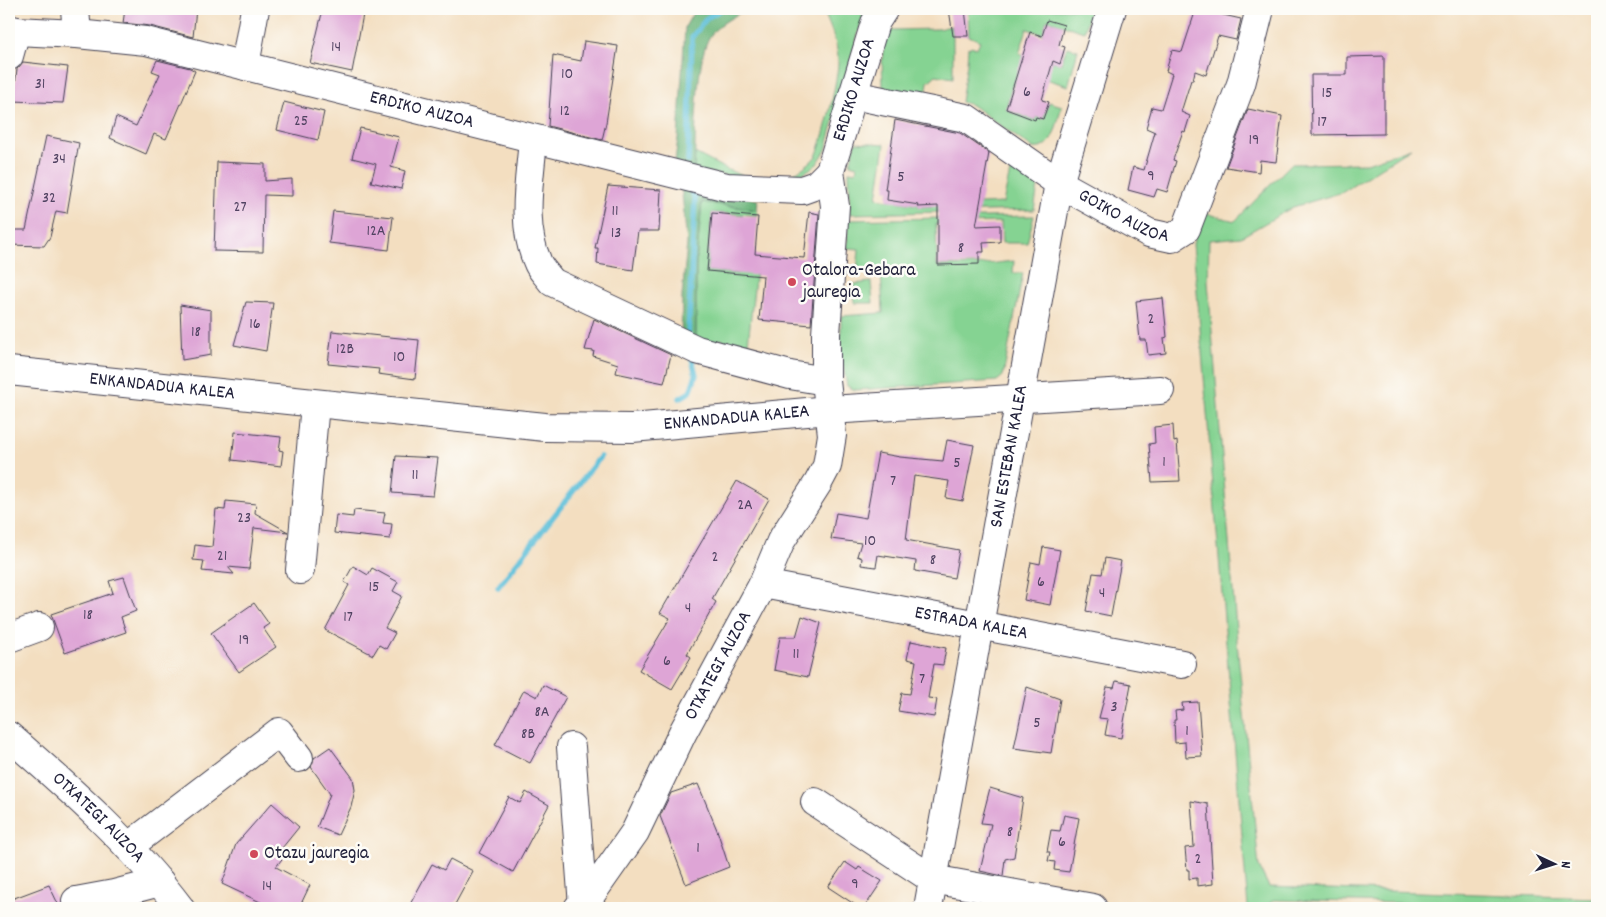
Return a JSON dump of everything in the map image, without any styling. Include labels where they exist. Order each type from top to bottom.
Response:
[{"type":"street","points":[[245,66],[255,9]]},
{"type":"street","name":"ERDIKO AUZOA","points":[[829,410],[826,381],[826,334],[835,206],[830,171],[874,23],[884,9]]},
{"type":"street","name":"SAN ESTEBAN KALEA","points":[[928,908],[1060,183],[1112,9]]},
{"type":"street","name":"GOIKO AUZOA","points":[[853,95],[966,118],[1060,183],[1149,233],[1172,238],[1186,229],[1240,84],[1260,9]]},
{"type":"street","name":"ERDIKO AUZOA","points":[[11,38],[76,22],[726,187],[802,190],[816,184],[830,171]]},
{"type":"street","points":[[533,139],[527,214],[530,241],[539,265],[552,282],[697,350],[790,375],[826,381]]},
{"type":"street","name":"ENKANDADUA KALEA","points":[[9,371],[315,404],[554,427],[632,428],[829,410],[1020,400],[1160,390]]},
{"type":"street","points":[[300,570],[315,404]]},
{"type":"street","name":"OTXATEGI AUZOA","points":[[580,907],[635,832],[683,732],[763,584],[781,541],[827,466],[832,435],[829,410]]},
{"type":"street","name":"ESTRADA KALEA","points":[[763,584],[1182,664]]},
{"type":"street","points":[[9,638],[39,628]]},
{"type":"street","points":[[128,847],[279,732],[299,758]]},
{"type":"street","name":"OTXATEGI AUZOA","points":[[9,736],[128,847],[160,882],[180,908]]},
{"type":"street","points":[[571,747],[580,907]]},
{"type":"street","points":[[815,802],[932,879],[1093,908]]},
{"type":"street","points":[[76,901],[114,894],[160,882]]},
{"type":"green space","points":[[702,9],[747,9],[717,28],[710,36],[705,47],[699,81],[694,171],[674,168],[678,138],[685,27],[693,13]]},
{"type":"green space","points":[[823,9],[865,9],[826,150],[817,164],[801,175],[782,183],[766,181],[779,180],[796,172],[813,160],[819,149],[838,68],[838,53],[835,40]]},
{"type":"green space","points":[[968,9],[1091,9],[1084,32],[1047,20],[1043,34],[1027,29],[1019,54],[1052,64],[1053,61],[1061,64],[1067,47],[1078,50],[1068,86],[1030,74],[1016,79],[1012,86],[1006,109],[1011,112],[1035,120],[1036,117],[1043,119],[1049,102],[1062,106],[1056,128],[1046,146],[1032,148],[972,105],[961,102],[968,47],[977,48],[980,41],[969,36]]},
{"type":"green space","points":[[951,26],[953,36],[953,78],[936,75],[928,82],[925,103],[883,89],[883,52],[890,30],[938,29]]},
{"type":"green space","points":[[856,142],[885,144],[877,198],[919,205],[919,207],[1003,203],[1011,167],[1038,186],[1034,210],[849,214],[849,171],[856,172],[857,166],[850,164]]},
{"type":"green space","points":[[1411,148],[1343,192],[1293,207],[1241,237],[1209,240],[1208,282],[1238,653],[1259,867],[1269,887],[1597,898],[1597,908],[1274,900],[1263,908],[1248,908],[1193,244],[1200,212],[1235,221],[1291,164],[1367,163]]},
{"type":"green space","points":[[695,153],[733,172],[758,180],[694,171]]},
{"type":"green space","points":[[681,184],[758,200],[757,210],[702,202],[696,263],[696,343],[681,337],[682,296],[687,243]]},
{"type":"green space","points":[[702,202],[757,210],[758,215],[712,213],[707,271],[737,274],[757,260],[748,344],[740,346],[720,339],[716,350],[696,343],[696,263]]},
{"type":"green space","points":[[1034,216],[1027,243],[1002,243],[1001,222],[936,224],[937,266],[978,265],[1014,261],[1013,273],[1023,273],[1003,376],[997,381],[855,390],[847,386],[841,354],[841,316],[883,313],[881,271],[857,272],[859,249],[847,248],[848,220]]},
{"type":"green space","points":[[871,282],[873,303],[855,303],[854,284]]},
{"type":"building","points":[[125,9],[196,9],[193,37],[150,26],[123,23]]},
{"type":"building","points":[[323,9],[364,9],[352,72],[310,63]]},
{"type":"building","points":[[949,9],[965,9],[968,36],[953,36]]},
{"type":"building","points":[[1196,9],[1221,9],[1219,14],[1241,19],[1236,40],[1218,36],[1206,75],[1195,71],[1181,112],[1190,116],[1173,160],[1176,161],[1167,192],[1157,189],[1154,197],[1128,190],[1133,167],[1144,170],[1155,132],[1146,128],[1152,107],[1161,109],[1172,74],[1166,71],[1172,50],[1182,52]]},
{"type":"building","points":[[1047,20],[1064,25],[1059,45],[1065,47],[1060,64],[1053,61],[1042,100],[1049,102],[1043,119],[1036,117],[1035,120],[1006,109],[1030,32],[1042,36]]},
{"type":"building","points":[[584,41],[618,46],[602,140],[548,126],[553,55],[581,61]]},
{"type":"building","points":[[1384,56],[1384,134],[1312,135],[1311,75],[1347,75],[1347,57]]},
{"type":"building","points":[[157,60],[195,71],[166,139],[154,134],[146,154],[110,138],[116,117],[136,126],[160,74],[152,71]]},
{"type":"building","points":[[23,62],[68,67],[63,103],[13,101],[17,69]]},
{"type":"building","points":[[284,102],[324,112],[318,140],[277,130]]},
{"type":"building","points":[[1248,109],[1282,116],[1276,162],[1260,160],[1259,172],[1226,167]]},
{"type":"building","points":[[895,120],[960,133],[989,153],[976,226],[1000,225],[1000,242],[983,243],[984,252],[979,252],[979,264],[938,265],[938,206],[918,207],[919,205],[887,200],[888,190],[885,190]]},
{"type":"building","points":[[360,128],[399,137],[391,167],[405,171],[401,189],[371,182],[376,164],[352,158]]},
{"type":"building","points":[[46,136],[79,143],[67,213],[56,211],[50,237],[44,246],[9,245],[9,230],[26,230]]},
{"type":"building","points":[[217,162],[265,164],[265,181],[292,179],[292,196],[264,195],[263,252],[214,251]]},
{"type":"building","points":[[608,186],[661,190],[659,231],[638,231],[633,270],[597,264],[598,248],[595,248]]},
{"type":"building","points":[[333,211],[393,217],[389,250],[329,243]]},
{"type":"building","points":[[809,212],[819,214],[811,325],[759,320],[763,276],[707,271],[712,213],[758,217],[755,254],[804,258]]},
{"type":"building","points":[[1163,298],[1167,337],[1164,338],[1166,353],[1148,355],[1146,340],[1140,340],[1136,301]]},
{"type":"building","points":[[246,302],[273,303],[266,351],[234,345]]},
{"type":"building","points":[[180,305],[211,310],[211,355],[182,360]]},
{"type":"building","points":[[594,319],[671,355],[664,383],[616,373],[618,364],[593,356],[594,351],[585,350]]},
{"type":"building","points":[[332,331],[419,340],[415,379],[378,374],[379,369],[328,364]]},
{"type":"building","points":[[1173,425],[1174,442],[1177,441],[1180,481],[1152,482],[1149,444],[1155,443],[1154,427]]},
{"type":"building","points":[[235,432],[281,437],[279,450],[283,451],[281,466],[232,460]]},
{"type":"building","points":[[947,440],[974,445],[963,501],[946,498],[949,481],[914,476],[906,540],[959,550],[954,578],[915,571],[916,561],[878,555],[876,567],[861,565],[862,558],[857,556],[861,543],[831,539],[836,513],[866,518],[878,453],[943,461]]},
{"type":"building","points":[[396,456],[438,458],[433,496],[392,493]]},
{"type":"building","points":[[737,481],[769,499],[712,599],[716,602],[687,654],[691,657],[672,689],[639,670],[670,618],[660,613]]},
{"type":"building","points":[[226,501],[256,504],[255,513],[288,532],[254,528],[249,569],[228,567],[234,574],[202,571],[204,561],[193,560],[195,545],[212,547],[216,509],[225,510]]},
{"type":"building","points":[[354,510],[385,513],[383,523],[392,524],[390,539],[334,533],[336,515],[353,517]]},
{"type":"building","points":[[1043,547],[1060,550],[1050,605],[1024,600],[1031,562],[1040,564]]},
{"type":"building","points":[[1105,558],[1121,561],[1111,616],[1086,611],[1093,573],[1102,574]]},
{"type":"building","points":[[353,566],[368,575],[372,568],[398,582],[393,591],[402,596],[385,628],[395,633],[386,649],[379,645],[373,655],[325,630],[349,585],[344,582]]},
{"type":"building","points":[[124,577],[136,611],[121,617],[126,632],[65,653],[51,614],[113,593],[109,581]]},
{"type":"building","points":[[254,603],[269,624],[263,628],[276,647],[239,672],[211,633]]},
{"type":"building","points":[[802,616],[821,623],[808,677],[774,670],[780,637],[796,637]]},
{"type":"building","points":[[911,641],[946,648],[943,665],[934,664],[928,698],[937,699],[934,717],[898,711],[902,693],[910,694],[916,661],[907,659]]},
{"type":"building","points":[[1116,681],[1131,684],[1121,738],[1105,735],[1108,719],[1099,718],[1107,687],[1114,688]]},
{"type":"building","points":[[543,685],[566,697],[530,763],[495,745],[524,690],[537,697]]},
{"type":"building","points":[[1027,687],[1060,699],[1051,753],[1014,748]]},
{"type":"building","points":[[1198,702],[1202,756],[1186,757],[1185,742],[1175,743],[1175,711],[1183,710],[1182,703]]},
{"type":"building","points":[[330,747],[353,778],[355,790],[351,807],[338,835],[317,827],[330,794],[311,767],[314,758]]},
{"type":"building","points":[[698,784],[717,830],[729,867],[686,884],[660,816],[671,793]]},
{"type":"building","points":[[990,788],[1023,798],[1014,857],[1005,859],[1003,876],[980,871],[991,824],[981,823]]},
{"type":"building","points":[[526,792],[549,805],[513,872],[479,853],[509,797],[520,803]]},
{"type":"building","points":[[1191,801],[1208,804],[1213,884],[1197,886],[1197,878],[1189,879],[1185,848],[1194,847]]},
{"type":"building","name":"Otazu jauregia","points":[[272,803],[299,827],[282,848],[287,852],[276,867],[310,885],[299,908],[273,908],[222,884],[236,844]]},
{"type":"building","points":[[1064,815],[1079,818],[1069,872],[1054,870],[1055,862],[1048,861],[1050,852],[1047,852],[1051,830],[1060,831]]},
{"type":"building","points":[[450,859],[473,871],[453,908],[408,908],[432,864],[444,870]]},
{"type":"building","points":[[845,862],[857,870],[859,867],[882,881],[864,908],[860,908],[828,887]]},
{"type":"building","points":[[49,885],[60,908],[9,908],[9,900]]},
{"type":"waterway","points":[[688,161],[692,37],[707,18],[722,9]]},
{"type":"waterway","points":[[688,336],[695,198],[689,187]]},
{"type":"waterway","points":[[680,398],[690,392],[696,375],[692,359]]},
{"type":"waterway","points":[[498,587],[600,457]]},
{"type":"place","name":"Otalora-Gebara jauregia","points":[[792,282]]},
{"type":"place","name":"Otazu jauregia","points":[[254,854]]}]
